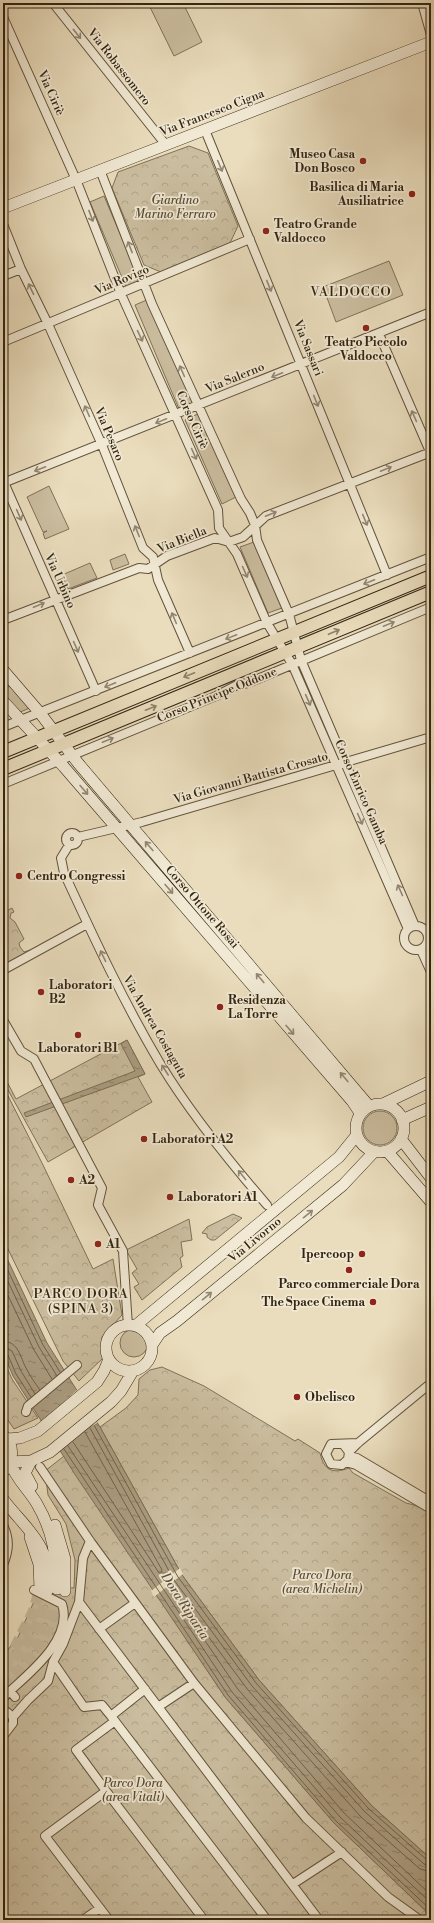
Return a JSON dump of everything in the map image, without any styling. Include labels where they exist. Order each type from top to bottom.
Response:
[{"type":"main road","points":[[3,752],[431,576]]},
{"type":"main road","name":"Corso Principe Oddone","points":[[3,769],[431,592]]},
{"type":"street","name":"Via Robassomero","points":[[53,3],[166,145]]},
{"type":"street","points":[[422,3],[431,34]]},
{"type":"street","name":"Via Ciriè","points":[[3,17],[76,180]]},
{"type":"street","name":"Via Francesco Cigna","points":[[3,208],[431,42]]},
{"type":"street","name":"Via Sassari","points":[[205,130],[387,575]]},
{"type":"street","name":"Corso Ciriè","points":[[100,170],[144,284],[197,406],[241,500],[250,513],[255,525],[258,540],[289,614],[301,660]]},
{"type":"street","name":"Corso Ciriè","points":[[76,180],[121,294],[177,415],[218,510],[219,528],[237,554],[267,622],[292,664]]},
{"type":"street","name":"Via Pesaro","points":[[3,224],[21,269],[48,324],[102,445],[143,548],[153,557],[158,580],[190,654]]},
{"type":"street","name":"Via Rovigo","points":[[3,342],[250,239]]},
{"type":"street","points":[[3,276],[21,269]]},
{"type":"street","name":"Via Salerno","points":[[3,482],[102,445],[431,312]]},
{"type":"street","points":[[229,542],[243,537],[266,516],[431,453],[379,334]]},
{"type":"street","name":"Via Urbino","points":[[3,482],[96,691]]},
{"type":"street","name":"Via Biella","points":[[3,620],[139,568],[148,569],[167,556],[215,538],[229,542]]},
{"type":"street","points":[[3,727],[431,558]]},
{"type":"street","name":"Corso Principe Oddone","points":[[3,784],[216,696],[231,687],[248,683],[431,607]]},
{"type":"street","name":"Corso Enrico Gamba","points":[[301,660],[340,764]]},
{"type":"street","name":"Corso Enrico Gamba","points":[[292,664],[340,764],[412,928]]},
{"type":"street","name":"Corso Ottone Rosai","points":[[3,670],[40,713],[63,744],[130,825],[369,1106]]},
{"type":"street","name":"Corso Ottone Rosai","points":[[3,701],[58,761],[352,1101],[360,1113]]},
{"type":"street","name":"Via Giovanni Battista Crosato","points":[[69,845],[75,844],[78,837],[130,825],[431,737]]},
{"type":"street","name":"Via Andrea Costaguta","points":[[69,845],[61,858],[62,867],[87,924],[129,1007],[170,1078],[211,1136],[267,1205]]},
{"type":"street","points":[[3,970],[87,924]]},
{"type":"street","points":[[412,928],[424,929],[428,934],[427,945],[421,950],[414,950],[406,945],[404,939],[412,928]]},
{"type":"street","points":[[421,950],[431,972]]},
{"type":"street","points":[[3,1020],[21,1051],[34,1060],[80,1144],[102,1188],[98,1205],[123,1251],[131,1326]]},
{"type":"street","points":[[383,1104],[395,1110],[402,1120],[404,1132],[401,1140],[395,1147],[387,1151],[374,1152],[364,1147],[356,1136],[355,1125],[360,1113],[369,1106],[383,1104],[431,1081]]},
{"type":"street","points":[[402,1120],[431,1107]]},
{"type":"street","name":"Via Livorno","points":[[131,1326],[332,1164],[345,1152],[356,1136]]},
{"type":"street","points":[[401,1140],[431,1178]]},
{"type":"street","points":[[387,1151],[431,1202]]},
{"type":"street","name":"Via Livorno","points":[[152,1345],[160,1333],[343,1184],[374,1152]]},
{"type":"street","points":[[131,1326],[145,1333],[152,1345],[152,1352],[148,1362],[139,1369],[133,1371],[120,1369],[109,1359],[107,1351],[109,1339],[116,1330],[131,1326]]},
{"type":"street","points":[[3,1472],[10,1462],[12,1450],[6,1437],[24,1437],[38,1431],[87,1390],[101,1376],[109,1359]]},
{"type":"street","points":[[26,1412],[28,1406],[77,1365]]},
{"type":"street","points":[[49,1590],[65,1559],[52,1517],[25,1476],[26,1469],[36,1464],[117,1396],[133,1371]]},
{"type":"street","points":[[358,1442],[343,1444],[335,1443],[328,1447],[326,1458],[334,1465],[348,1457],[358,1442],[431,1384]]},
{"type":"street","points":[[343,1444],[348,1457],[356,1465],[431,1509]]},
{"type":"street","points":[[348,1457],[358,1458],[431,1502]]},
{"type":"street","points":[[10,1462],[36,1464]]},
{"type":"street","points":[[10,1462],[14,1472],[37,1505],[48,1528],[55,1557],[49,1590]]},
{"type":"street","points":[[36,1464],[90,1541],[194,1683],[306,1818],[388,1897],[420,1920]]},
{"type":"street","points":[[3,1498],[42,1547],[47,1563],[49,1590],[62,1604],[66,1614],[58,1636],[48,1654],[13,1694],[3,1698]]},
{"type":"street","points":[[3,1525],[8,1535],[8,1545],[3,1565]]},
{"type":"street","points":[[3,1736],[13,1723],[13,1718],[28,1700],[48,1681],[53,1662],[63,1644],[79,1602],[83,1558],[90,1541]]},
{"type":"street","points":[[79,1602],[319,1920]]},
{"type":"street","points":[[99,1628],[135,1603]]},
{"type":"street","points":[[53,1662],[84,1707],[102,1704],[267,1920]]},
{"type":"street","points":[[158,1707],[194,1683]]},
{"type":"street","points":[[145,1690],[76,1750],[204,1920]]},
{"type":"street","points":[[3,1717],[7,1712],[13,1718]]},
{"type":"street","points":[[106,1791],[45,1836],[109,1920]]},
{"type":"street","points":[[293,1884],[342,1852]]},
{"type":"street","points":[[83,1920],[100,1908]]},
{"type":"green space","points":[[148,3],[183,3],[202,42],[174,56]]},
{"type":"green space","name":"Giardino Marino Ferraro","points":[[189,146],[208,153],[238,226],[230,243],[161,272],[144,265],[112,188],[118,172]]},
{"type":"green space","points":[[104,196],[140,281],[126,287],[90,202]]},
{"type":"green space","points":[[389,261],[403,295],[336,322],[323,287]]},
{"type":"green space","points":[[149,299],[193,402],[179,409],[135,305]]},
{"type":"green space","points":[[200,413],[236,497],[222,504],[185,420]]},
{"type":"green space","points":[[49,486],[69,529],[45,539],[43,533],[47,531],[43,532],[27,497]]},
{"type":"green space","points":[[254,542],[282,608],[268,613],[240,547]]},
{"type":"green space","points":[[125,554],[129,564],[113,570],[110,560]]},
{"type":"green space","points":[[90,563],[97,578],[68,589],[62,575]]},
{"type":"green space","points":[[3,682],[7,687],[13,686],[32,707],[18,713],[3,696],[3,692],[6,692],[3,688]]},
{"type":"green space","points":[[12,908],[14,912],[11,913],[10,918],[15,922],[24,939],[19,943],[20,947],[24,952],[30,950],[31,952],[3,967],[3,913]]},
{"type":"green space","points":[[127,1040],[145,1074],[138,1077],[152,1102],[48,1162],[3,1081],[3,1074],[16,1099]]},
{"type":"green space","points":[[3,1086],[93,1269],[113,1259],[122,1315],[102,1337],[103,1358],[79,1381],[63,1361],[3,1239]]},
{"type":"green space","points":[[377,1111],[383,1111],[387,1112],[394,1118],[397,1128],[396,1135],[390,1142],[383,1145],[377,1145],[373,1144],[366,1138],[363,1131],[363,1125],[364,1121],[370,1114]]},
{"type":"green space","points":[[233,1214],[242,1218],[215,1240],[211,1240],[207,1237],[207,1234],[202,1233],[207,1227]]},
{"type":"green space","points":[[189,1219],[192,1240],[181,1242],[183,1256],[180,1258],[182,1267],[142,1300],[134,1287],[139,1284],[132,1273],[137,1269],[126,1250]]},
{"type":"green space","points":[[134,1329],[140,1330],[144,1333],[147,1337],[147,1349],[144,1353],[140,1356],[134,1357],[128,1356],[124,1353],[121,1349],[120,1343],[121,1337],[124,1333],[128,1330]]},
{"type":"green space","points":[[3,1359],[12,1379],[38,1418],[14,1429],[3,1413]]},
{"type":"green space","name":"Parco Dora (area Michelin)","points":[[162,1367],[204,1386],[295,1441],[298,1439],[320,1453],[324,1464],[330,1470],[338,1471],[349,1468],[353,1473],[406,1503],[418,1506],[431,1512],[431,1818],[428,1821],[431,1824],[431,1859],[372,1806],[259,1680],[182,1575],[100,1427],[126,1408],[138,1395],[139,1379],[150,1370]]},
{"type":"green space","name":"Parco Dora (area Vitali)","points":[[64,1456],[225,1697],[334,1823],[431,1916],[431,1920],[3,1920],[3,1656],[18,1637],[41,1586],[74,1588],[75,1560],[66,1524],[48,1495],[45,1471]]},
{"type":"water","points":[[127,1040],[145,1074],[26,1117],[24,1113],[135,1071],[121,1044]]},
{"type":"water","name":"Dora Riparia","points":[[3,1250],[47,1343],[100,1427],[182,1575],[259,1680],[372,1806],[431,1859],[431,1916],[334,1823],[225,1697],[76,1476],[13,1376],[3,1352]]},
{"type":"pier","points":[[78,1389],[99,1421],[93,1426],[92,1424],[59,1451],[41,1423]]},
{"type":"pier","points":[[180,1568],[183,1574],[154,1597],[151,1591]]},
{"type":"tunnel","points":[[7,1663],[33,1612],[40,1589]]},
{"type":"tunnel","points":[[3,1687],[33,1654],[47,1631],[56,1604],[57,1589]]},
{"type":"tunnel","points":[[3,1671],[20,1652],[32,1634],[42,1614],[48,1590]]},
{"type":"place","name":"Museo Casa Don Bosco","points":[[363,161]]},
{"type":"place","name":"Basilica di Maria Ausiliatrice","points":[[412,194]]},
{"type":"place","name":"Teatro Grande Valdocco","points":[[266,231]]},
{"type":"place","name":"Teatro Piccolo Valdocco","points":[[366,328]]},
{"type":"place","name":"Centro Congressi","points":[[19,876]]},
{"type":"place","name":"Laboratori B2","points":[[41,992]]},
{"type":"place","name":"Residenza La Torre","points":[[220,1007]]},
{"type":"place","name":"Laboratori B1","points":[[78,1035]]},
{"type":"place","name":"Laboratori A2","points":[[144,1139]]},
{"type":"place","name":"A2","points":[[71,1180]]},
{"type":"place","name":"Laboratori A1","points":[[170,1197]]},
{"type":"place","name":"A1","points":[[98,1244]]},
{"type":"place","name":"Ipercoop","points":[[362,1254]]},
{"type":"place","name":"Parco commerciale Dora","points":[[349,1270]]},
{"type":"place","name":"The Space Cinema","points":[[373,1302]]},
{"type":"place","name":"Obelisco","points":[[297,1397]]},
{"type":"district","name":"VALDOCCO","points":[[351,292]]},
{"type":"district","name":"PARCO DORA (SPINA 3)","points":[[81,1302]]}]
